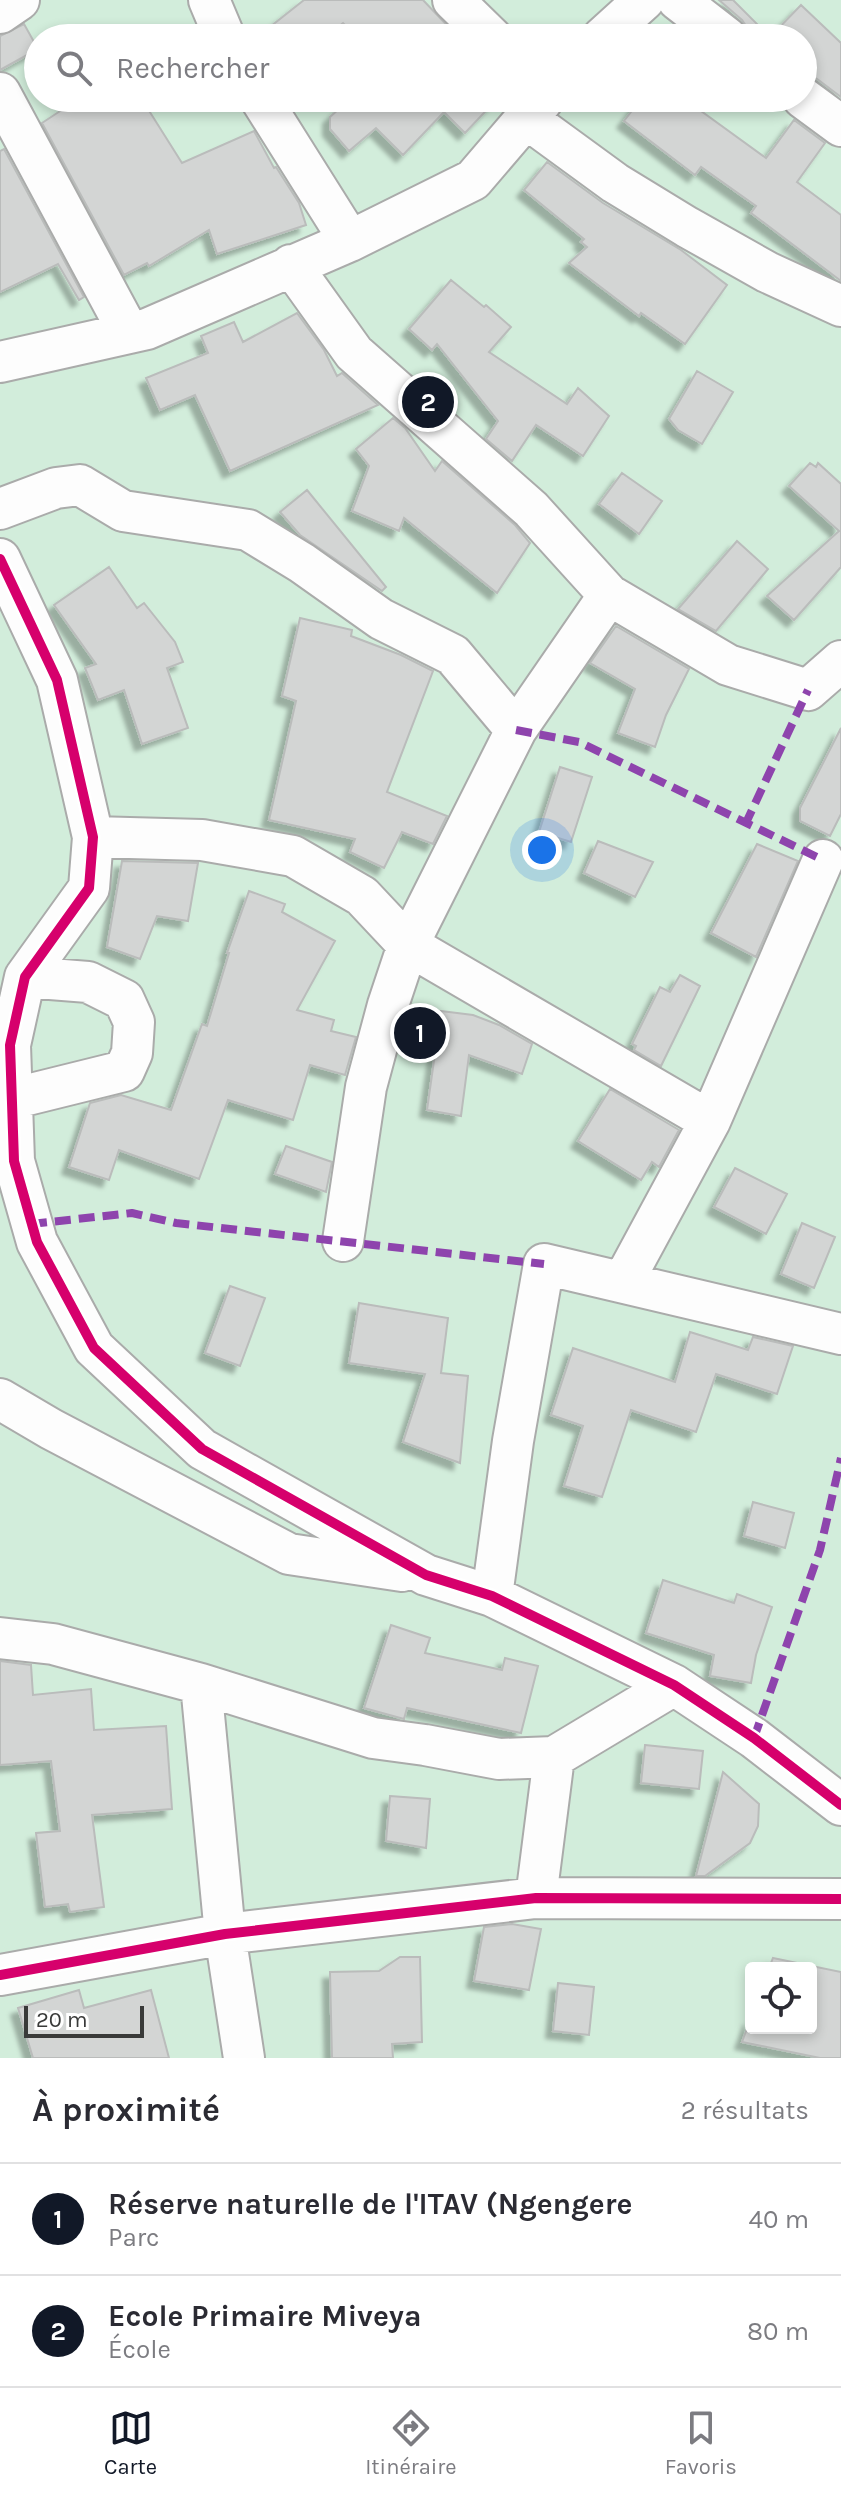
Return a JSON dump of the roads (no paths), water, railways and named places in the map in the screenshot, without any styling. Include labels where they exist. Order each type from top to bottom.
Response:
[{"type":"street","points":[[0,13],[19,0]]},
{"type":"street","points":[[209,0],[219,24]]},
{"type":"street","points":[[453,0],[478,24]]},
{"type":"street","points":[[617,24],[644,0]]},
{"type":"street","points":[[678,0],[709,24]]},
{"type":"street","points":[[0,93],[129,333]]},
{"type":"street","points":[[817,108],[841,126]]},
{"type":"street","points":[[269,112],[350,241]]},
{"type":"street","points":[[0,362],[147,329],[350,241],[473,180],[526,112]]},
{"type":"street","points":[[539,112],[615,183],[767,272],[841,306]]},
{"type":"street","points":[[291,265],[354,353],[531,509],[609,595],[728,665],[808,690],[841,661]]},
{"type":"street","points":[[0,509],[56,488],[80,485],[123,511],[248,530],[302,563],[381,619],[453,655],[516,730]]},
{"type":"street","points":[[0,559],[57,680],[93,837],[89,888],[25,977],[10,1045],[14,1161],[37,1242],[94,1348],[202,1449],[426,1575]]},
{"type":"street","points":[[343,1241],[366,1087],[408,945],[516,730],[609,595]]},
{"type":"street","points":[[93,837],[202,840],[293,856],[362,896],[408,945],[710,1121]]},
{"type":"street","points":[[623,1282],[710,1121],[823,860]]},
{"type":"street","points":[[11,1099],[124,1071],[132,1053],[134,1022],[124,1000],[88,982],[25,977]]},
{"type":"street","points":[[492,1596],[513,1441],[544,1264],[841,1334]]},
{"type":"street","points":[[0,1399],[289,1554],[426,1575],[492,1596],[674,1685],[754,1738],[841,1805]]},
{"type":"street","points":[[0,1638],[53,1644],[201,1684],[373,1738],[499,1759],[554,1757],[674,1685]]},
{"type":"street","points":[[201,1684],[225,1934],[244,2058]]},
{"type":"street","points":[[536,1898],[554,1757]]},
{"type":"street","points":[[0,1975],[225,1934],[536,1898],[841,1899]]},
{"type":"place","name":"Ecole Primaire Miveya","points":[[428,402]]},
{"type":"place","name":"Réserve naturelle de l'ITAV (Ngengere","points":[[420,1033]]}]
